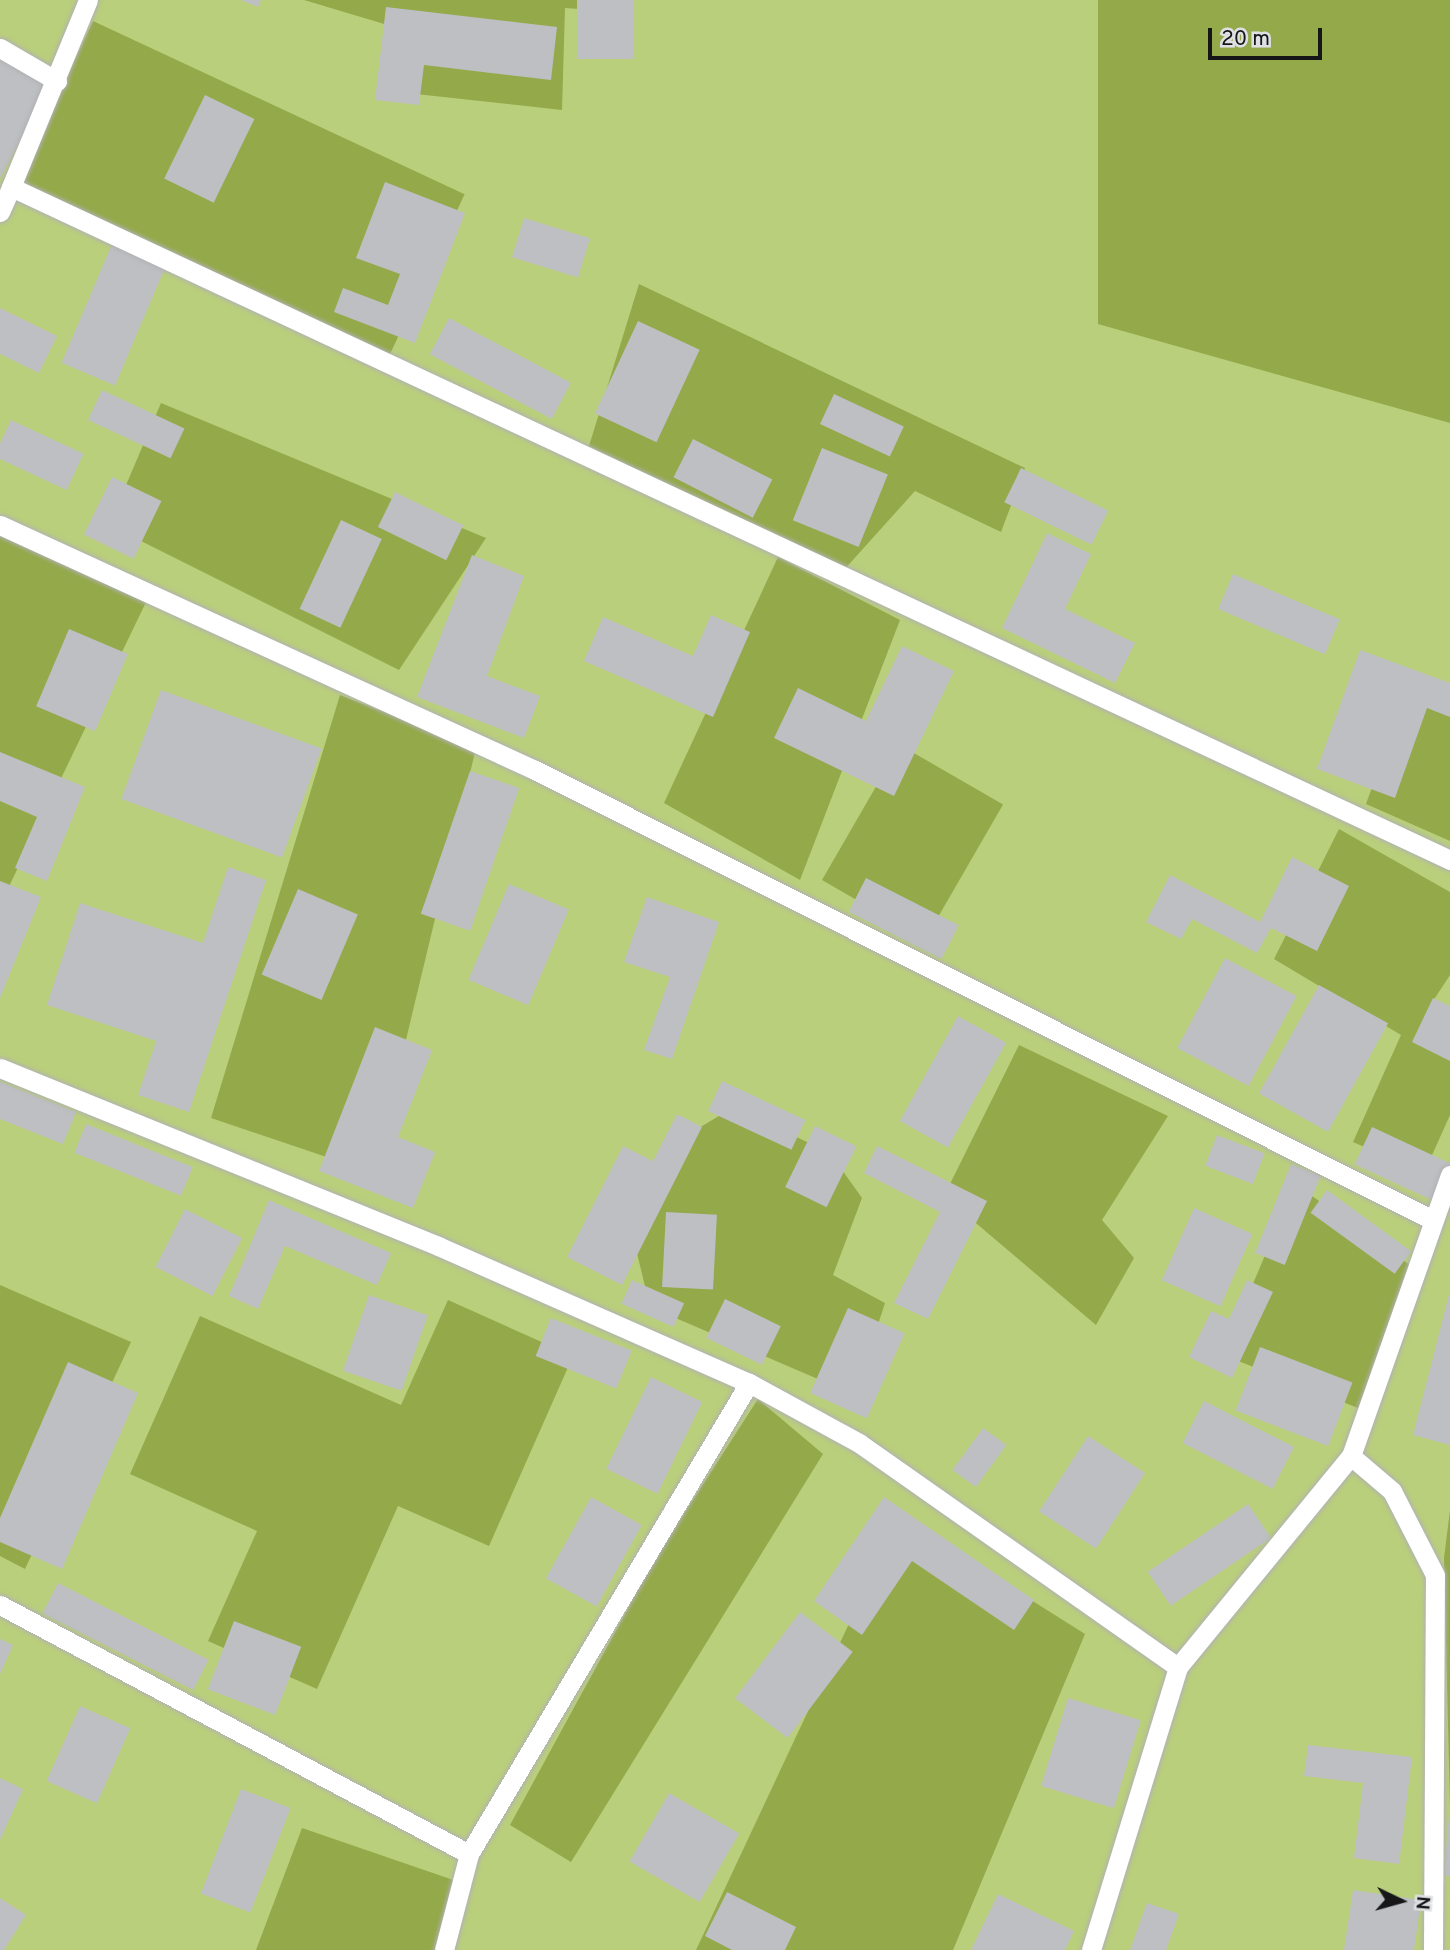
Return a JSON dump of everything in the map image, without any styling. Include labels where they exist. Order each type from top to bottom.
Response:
[{"type":"lane","points":[[0,212],[57,81],[88,0]]},
{"type":"lane","points":[[0,48],[57,81]]},
{"type":"lane","points":[[11,187],[1450,860]]},
{"type":"lane","points":[[0,525],[535,770],[1431,1219]]},
{"type":"lane","points":[[0,1068],[438,1246],[750,1383],[859,1443],[1178,1667]]},
{"type":"lane","points":[[1091,1950],[1178,1667],[1351,1457],[1431,1219],[1450,1175]]},
{"type":"lane","points":[[443,1950],[469,1854],[750,1383]]},
{"type":"lane","points":[[1351,1457],[1392,1491],[1435,1575],[1433,1950]]},
{"type":"lane","points":[[0,1605],[469,1854]]},
{"type":"green space","points":[[0,0],[1450,0],[1450,1950],[0,1950]]},
{"type":"green space","points":[[304,0],[594,0],[593,10],[565,8],[562,110],[407,93],[421,35]]},
{"type":"green space","points":[[1098,0],[1450,0],[1450,423],[1098,324]]},
{"type":"green space","points":[[93,21],[465,194],[388,358],[17,185]]},
{"type":"green space","points":[[639,284],[1025,468],[1001,532],[915,491],[843,571],[589,446]]},
{"type":"green space","points":[[161,403],[486,538],[399,670],[109,525]]},
{"type":"green space","points":[[0,531],[148,598],[0,905]]},
{"type":"green space","points":[[778,557],[900,620],[800,880],[664,803]]},
{"type":"green space","points":[[1410,683],[1450,697],[1450,841],[1366,804]]},
{"type":"green space","points":[[340,695],[476,748],[374,1173],[211,1118]]},
{"type":"green space","points":[[900,745],[1003,804],[925,940],[822,880]]},
{"type":"green space","points":[[1339,829],[1450,892],[1450,975],[1433,1001],[1450,1014],[1450,1115],[1424,1173],[1353,1142],[1401,1035],[1274,959]]},
{"type":"green space","points":[[1019,1045],[1168,1116],[1102,1220],[1134,1258],[1096,1325],[944,1196]]},
{"type":"green space","points":[[734,1107],[830,1153],[862,1198],[833,1275],[885,1303],[855,1395],[650,1307],[629,1220],[677,1141]]},
{"type":"green space","points":[[1295,1184],[1417,1270],[1358,1408],[1223,1355]]},
{"type":"green space","points":[[0,1285],[131,1342],[25,1569],[0,1556]]},
{"type":"green space","points":[[448,1300],[573,1356],[489,1546],[398,1506],[317,1689],[208,1641],[257,1531],[130,1474],[200,1316],[401,1405]]},
{"type":"green space","points":[[758,1399],[823,1454],[571,1862],[510,1825],[656,1557]]},
{"type":"green space","points":[[1450,1510],[1450,1807],[1444,1558]]},
{"type":"green space","points":[[899,1517],[1085,1634],[953,1950],[696,1950]]},
{"type":"green space","points":[[302,1828],[462,1883],[444,1950],[256,1950]]},
{"type":"building","points":[[241,0],[261,0],[258,7]]},
{"type":"building","points":[[577,0],[634,0],[634,59],[577,59]]},
{"type":"building","points":[[386,7],[557,27],[551,80],[424,65],[419,105],[375,100]]},
{"type":"building","points":[[0,58],[50,85],[0,178]]},
{"type":"building","points":[[205,95],[254,119],[214,203],[164,179]]},
{"type":"building","points":[[385,182],[465,213],[415,343],[334,312],[343,288],[388,305],[400,274],[356,258]]},
{"type":"building","points":[[524,218],[590,238],[578,277],[512,257]]},
{"type":"building","points":[[112,244],[165,267],[115,385],[62,363]]},
{"type":"building","points":[[0,308],[57,336],[39,373],[0,354]]},
{"type":"building","points":[[449,318],[571,383],[552,419],[430,354]]},
{"type":"building","points":[[638,321],[700,350],[657,442],[595,413]]},
{"type":"building","points":[[102,390],[184,428],[171,458],[88,420]]},
{"type":"building","points":[[834,394],[904,427],[890,456],[820,424]]},
{"type":"building","points":[[11,420],[84,454],[67,490],[0,459],[0,444]]},
{"type":"building","points":[[693,439],[772,479],[753,518],[673,477]]},
{"type":"building","points":[[822,448],[888,475],[859,547],[793,520]]},
{"type":"building","points":[[1021,468],[1108,511],[1092,545],[1004,502]]},
{"type":"building","points":[[112,477],[161,501],[133,559],[84,535]]},
{"type":"building","points":[[395,492],[463,525],[446,560],[378,527]]},
{"type":"building","points":[[341,520],[382,539],[340,628],[300,609]]},
{"type":"building","points":[[1047,533],[1091,554],[1065,609],[1135,643],[1115,683],[1002,628]]},
{"type":"building","points":[[472,555],[524,576],[487,676],[540,696],[524,738],[417,697]]},
{"type":"building","points":[[1233,574],[1340,619],[1325,654],[1218,609]]},
{"type":"building","points":[[711,615],[750,632],[713,717],[584,661],[603,617],[693,656]]},
{"type":"building","points":[[69,629],[128,654],[95,731],[36,706]]},
{"type":"building","points":[[902,646],[954,671],[894,796],[774,738],[798,688],[866,721]]},
{"type":"building","points":[[1360,650],[1450,683],[1450,717],[1427,708],[1395,798],[1317,769]]},
{"type":"building","points":[[161,690],[322,748],[282,857],[121,799]]},
{"type":"building","points":[[0,752],[85,787],[47,881],[15,868],[37,817],[0,801]]},
{"type":"building","points":[[470,771],[519,788],[470,931],[421,914]]},
{"type":"building","points":[[1292,857],[1349,886],[1317,951],[1271,928],[1257,953],[1192,919],[1181,939],[1146,922],[1170,875],[1260,922]]},
{"type":"building","points":[[228,867],[266,880],[189,1112],[138,1095],[156,1041],[47,1005],[80,903],[203,943]]},
{"type":"building","points":[[866,878],[959,925],[941,959],[849,912]]},
{"type":"building","points":[[0,881],[41,897],[0,998]]},
{"type":"building","points":[[509,884],[569,909],[528,1005],[468,980]]},
{"type":"building","points":[[298,889],[358,914],[321,1000],[262,975]]},
{"type":"building","points":[[647,897],[719,922],[672,1059],[644,1050],[670,977],[624,962]]},
{"type":"building","points":[[1225,958],[1297,996],[1249,1086],[1177,1048]]},
{"type":"building","points":[[1319,985],[1388,1023],[1328,1132],[1259,1093]]},
{"type":"building","points":[[1433,998],[1450,1006],[1450,1061],[1412,1042]]},
{"type":"building","points":[[958,1016],[1006,1043],[948,1148],[900,1121]]},
{"type":"building","points":[[375,1027],[432,1050],[398,1137],[435,1152],[413,1208],[319,1171]]},
{"type":"building","points":[[722,1081],[805,1120],[791,1150],[708,1111]]},
{"type":"building","points":[[0,1082],[76,1112],[63,1144],[0,1119]]},
{"type":"building","points":[[677,1114],[702,1127],[622,1285],[567,1257],[623,1146],[653,1161]]},
{"type":"building","points":[[86,1124],[193,1167],[181,1196],[74,1153]]},
{"type":"building","points":[[815,1126],[856,1146],[827,1207],[785,1187]]},
{"type":"building","points":[[1372,1127],[1450,1163],[1433,1201],[1355,1164]]},
{"type":"building","points":[[1217,1135],[1265,1153],[1253,1184],[1205,1166]]},
{"type":"building","points":[[877,1146],[987,1201],[928,1319],[894,1303],[940,1212],[864,1173]]},
{"type":"building","points":[[1291,1164],[1321,1176],[1285,1265],[1255,1253]]},
{"type":"building","points":[[1327,1190],[1411,1251],[1395,1274],[1311,1213]]},
{"type":"building","points":[[269,1200],[391,1253],[377,1285],[285,1246],[258,1309],[229,1296]]},
{"type":"building","points":[[1194,1208],[1252,1234],[1220,1306],[1162,1280]]},
{"type":"building","points":[[185,1209],[242,1238],[213,1296],[155,1267]]},
{"type":"building","points":[[666,1212],[717,1215],[713,1290],[662,1287]]},
{"type":"building","points":[[632,1280],[684,1303],[673,1327],[621,1304]]},
{"type":"building","points":[[1247,1280],[1273,1292],[1232,1378],[1189,1357],[1211,1311],[1229,1319]]},
{"type":"building","points":[[1450,1291],[1450,1445],[1413,1435]]},
{"type":"building","points":[[369,1295],[428,1315],[402,1391],[343,1371]]},
{"type":"building","points":[[725,1299],[781,1326],[762,1365],[706,1338]]},
{"type":"building","points":[[848,1308],[905,1333],[867,1418],[810,1393]]},
{"type":"building","points":[[551,1318],[632,1351],[616,1389],[536,1356]]},
{"type":"building","points":[[1260,1347],[1352,1382],[1328,1446],[1236,1410]]},
{"type":"building","points":[[68,1362],[138,1393],[62,1569],[0,1542],[0,1518]]},
{"type":"building","points":[[651,1377],[702,1402],[658,1494],[606,1469]]},
{"type":"building","points":[[1204,1401],[1294,1447],[1273,1489],[1183,1443]]},
{"type":"building","points":[[983,1428],[1006,1445],[976,1487],[952,1470]]},
{"type":"building","points":[[1088,1436],[1145,1473],[1096,1549],[1039,1511]]},
{"type":"building","points":[[591,1497],[642,1525],[597,1606],[546,1578]]},
{"type":"building","points":[[884,1497],[1034,1600],[1014,1630],[912,1561],[862,1635],[814,1601]]},
{"type":"building","points":[[1248,1504],[1271,1538],[1171,1606],[1148,1572]]},
{"type":"building","points":[[58,1583],[209,1660],[193,1690],[43,1613]]},
{"type":"building","points":[[800,1612],[853,1652],[788,1738],[735,1698]]},
{"type":"building","points":[[234,1621],[301,1647],[275,1715],[208,1689]]},
{"type":"building","points":[[0,1639],[13,1645],[0,1674]]},
{"type":"building","points":[[1068,1698],[1141,1720],[1114,1808],[1041,1786]]},
{"type":"building","points":[[80,1706],[130,1728],[97,1803],[47,1781]]},
{"type":"building","points":[[1308,1745],[1412,1757],[1399,1864],[1354,1858],[1363,1783],[1304,1776]]},
{"type":"building","points":[[0,1778],[23,1789],[0,1840]]},
{"type":"building","points":[[241,1789],[290,1808],[250,1913],[201,1894]]},
{"type":"building","points":[[669,1793],[739,1834],[700,1902],[630,1861]]},
{"type":"building","points":[[1450,1803],[1450,1876],[1444,1875]]},
{"type":"building","points":[[1353,1890],[1421,1900],[1414,1950],[1344,1950]]},
{"type":"building","points":[[727,1892],[796,1927],[785,1950],[732,1950],[705,1936]]},
{"type":"building","points":[[998,1894],[1074,1931],[1065,1950],[971,1950]]},
{"type":"building","points":[[0,1898],[26,1915],[4,1950],[0,1950]]},
{"type":"building","points":[[1147,1903],[1179,1914],[1166,1950],[1130,1950]]}]
